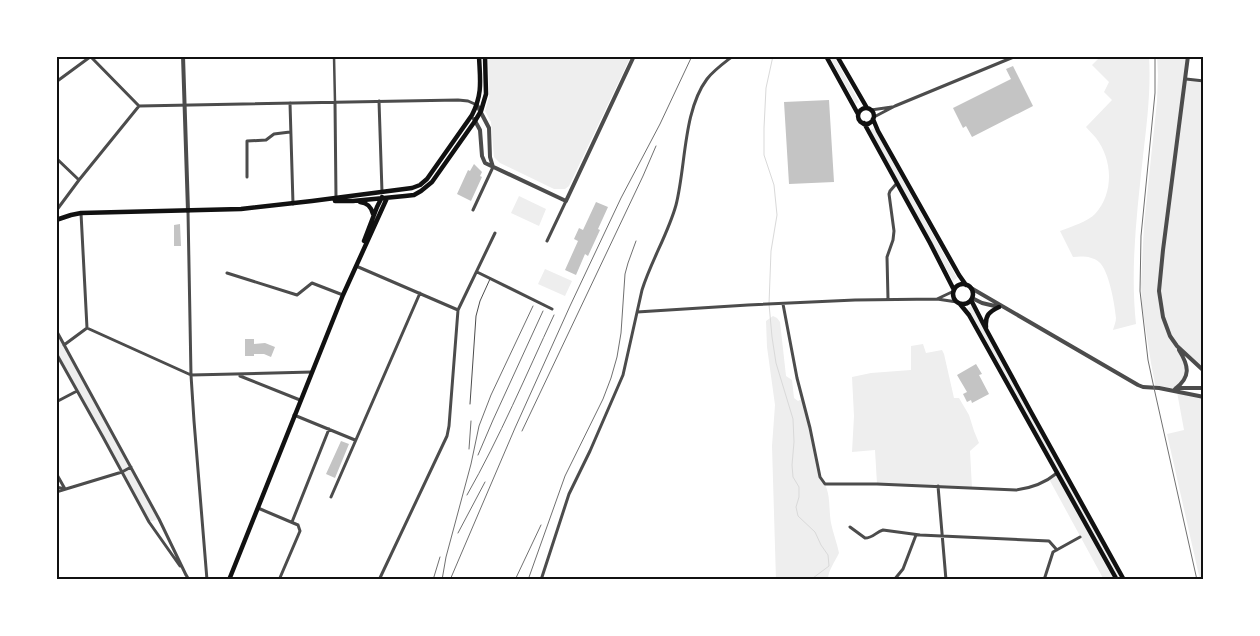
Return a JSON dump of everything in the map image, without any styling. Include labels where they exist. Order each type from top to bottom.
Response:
[{"type":"main road","points":[[312,201],[353,201],[385,195],[420,185],[427,179],[477,105],[480,88],[479,56]]},
{"type":"main road","points":[[56,220],[81,213],[241,209],[336,198],[414,194],[427,188],[476,121],[486,94],[485,56]]},
{"type":"main road","points":[[824,56],[897,183],[954,291],[954,297],[969,315],[1117,580]]},
{"type":"main road","points":[[839,57],[869,109],[878,131],[959,275],[973,293],[972,299],[987,331],[1124,580]]},
{"type":"main road","points":[[858,114],[863,108],[869,109]]},
{"type":"main road","points":[[864,123],[870,122],[873,118]]},
{"type":"main road","points":[[356,266],[373,216],[385,195]]},
{"type":"main road","points":[[229,580],[300,400],[385,195]]},
{"type":"main road","points":[[353,201],[368,204],[371,207],[373,216]]},
{"type":"main road","points":[[954,291],[959,285],[968,286]]},
{"type":"main road","points":[[959,303],[967,304],[972,299]]},
{"type":"main road","points":[[987,331],[987,316],[990,311],[999,307]]},
{"type":"street","points":[[56,82],[90,56],[139,106],[468,101],[477,105],[489,128],[490,157],[493,167],[473,210]]},
{"type":"street","points":[[183,56],[191,376],[207,580]]},
{"type":"street","points":[[334,56],[336,198]]},
{"type":"street","points":[[547,241],[634,56]]},
{"type":"street","points":[[541,580],[569,494],[623,375],[645,279],[675,206],[680,186],[689,123],[699,92],[707,78],[733,56]]},
{"type":"street","points":[[873,118],[895,106],[1006,58],[1016,56]]},
{"type":"street","points":[[1176,390],[1186,378],[1186,364],[1165,325],[1160,306],[1159,291],[1188,56]]},
{"type":"street","points":[[1186,79],[1204,82]]},
{"type":"street","points":[[378,101],[385,195]]},
{"type":"street","points":[[290,103],[292,204]]},
{"type":"street","points":[[56,211],[139,106]]},
{"type":"street","points":[[869,109],[895,106]]},
{"type":"street","points":[[472,115],[480,130],[485,163],[566,201]]},
{"type":"street","points":[[247,177],[247,141],[266,140],[274,134],[290,132]]},
{"type":"street","points":[[56,158],[79,180]]},
{"type":"street","points":[[888,300],[887,257],[894,231],[889,194],[897,183]]},
{"type":"street","points":[[81,213],[87,328]]},
{"type":"street","points":[[379,580],[447,436],[458,310],[495,233]]},
{"type":"street","points":[[356,266],[458,310]]},
{"type":"street","points":[[477,272],[552,309]]},
{"type":"street","points":[[227,273],[297,295],[312,283],[343,295]]},
{"type":"street","points":[[968,286],[1138,385],[1204,396]]},
{"type":"street","points":[[937,299],[954,291]]},
{"type":"street","points":[[331,497],[420,293]]},
{"type":"street","points":[[637,312],[888,300],[937,299],[959,303]]},
{"type":"street","points":[[972,299],[1008,309]]},
{"type":"street","points":[[784,304],[797,378],[820,478],[825,484],[938,486],[1016,490],[1036,485],[1057,473]]},
{"type":"street","points":[[87,328],[191,376],[312,372]]},
{"type":"street","points":[[64,345],[87,328]]},
{"type":"street","points":[[56,330],[159,519],[186,575]]},
{"type":"street","points":[[1177,346],[1204,371]]},
{"type":"street","points":[[56,353],[149,522],[189,580]]},
{"type":"street","points":[[237,375],[300,400]]},
{"type":"street","points":[[1176,390],[1204,388]]},
{"type":"street","points":[[56,402],[77,391]]},
{"type":"street","points":[[294,415],[355,440]]},
{"type":"street","points":[[292,522],[329,429]]},
{"type":"street","points":[[56,492],[122,472],[131,467]]},
{"type":"street","points":[[56,473],[65,489]]},
{"type":"street","points":[[938,486],[946,580]]},
{"type":"street","points":[[56,487],[65,489]]},
{"type":"street","points":[[257,508],[298,525],[300,531],[279,580]]},
{"type":"street","points":[[850,526],[865,538],[870,538],[878,531],[883,530],[942,536],[1049,541],[1057,550]]},
{"type":"street","points":[[894,580],[903,569],[916,534]]},
{"type":"street","points":[[1044,580],[1053,552],[1080,536]]},
{"type":"lane","points":[[470,404],[476,316],[490,278]]},
{"type":"shaded area","points":[[488,56],[631,56],[569,186],[565,189],[554,189],[500,163],[494,157],[491,122],[485,111],[489,97]]},
{"type":"shaded area","points":[[829,56],[834,56],[859,102],[856,104]]},
{"type":"shaded area","points":[[1101,56],[1149,56],[1148,106],[1135,240],[1134,303],[1136,324],[1113,330],[1116,318],[1114,305],[1109,280],[1103,266],[1090,258],[1073,257],[1060,231],[1092,217],[1106,196],[1109,176],[1106,156],[1096,138],[1086,127],[1112,100],[1104,92],[1109,82],[1092,65]]},
{"type":"shaded area","points":[[1157,56],[1188,56],[1186,79],[1204,81],[1204,371],[1179,348],[1187,371],[1177,391],[1204,397],[1204,580],[1200,580],[1167,434],[1184,430],[1177,392],[1156,389],[1142,306],[1141,284],[1144,224],[1157,101]]},
{"type":"shaded area","points":[[874,128],[957,278],[953,281],[870,130]]},
{"type":"shaded area","points":[[519,196],[546,209],[539,226],[511,213]]},
{"type":"shaded area","points":[[545,269],[572,281],[565,296],[538,284]]},
{"type":"shaded area","points":[[972,306],[1121,580],[1119,580],[968,308]]},
{"type":"shaded area","points":[[773,316],[780,322],[786,376],[792,380],[794,398],[798,401],[802,399],[820,477],[828,493],[831,523],[839,553],[830,569],[828,580],[776,580],[772,446],[775,405],[767,347],[766,321]]},
{"type":"shaded area","points":[[56,330],[159,519],[149,522],[56,353]]},
{"type":"shaded area","points":[[923,344],[926,353],[942,350],[954,398],[959,398],[969,415],[979,443],[970,451],[972,488],[877,484],[875,450],[852,452],[854,416],[852,377],[871,373],[911,370],[911,346]]},
{"type":"shaded area","points":[[1057,473],[1117,580],[1104,580],[1049,479]]},
{"type":"building","points":[[1013,66],[1033,106],[972,137],[966,126],[963,128],[953,108],[1011,79],[1006,69]]},
{"type":"building","points":[[829,100],[834,182],[789,184],[784,102]]},
{"type":"building","points":[[474,164],[482,172],[480,176],[482,177],[471,201],[457,194],[468,170],[470,171]]},
{"type":"building","points":[[596,202],[608,207],[588,256],[585,254],[576,275],[565,270],[578,241],[574,239],[579,228],[583,230]]},
{"type":"building","points":[[180,224],[181,246],[174,246],[174,225]]},
{"type":"building","points":[[245,339],[254,339],[254,344],[265,343],[275,347],[271,357],[264,354],[245,356]]},
{"type":"building","points":[[976,364],[982,374],[979,375],[989,394],[972,403],[971,400],[967,402],[963,394],[967,392],[957,375]]},
{"type":"building","points":[[341,441],[349,444],[335,478],[326,474]]},
{"type":"waterway","points":[[773,56],[766,88],[764,128],[764,155],[774,185],[777,215],[771,251],[769,304],[772,337],[776,363],[793,419],[792,465],[793,477],[799,487],[796,507],[798,516],[815,532],[828,555],[829,566],[808,580]]},
{"type":"railway","points":[[450,580],[570,306],[621,198],[660,124],[692,56]]},
{"type":"railway","points":[[1155,56],[1155,93],[1141,236],[1140,291],[1148,360],[1197,580]]},
{"type":"railway","points":[[522,431],[656,146]]},
{"type":"railway","points":[[528,580],[565,476],[603,399],[611,378],[621,333],[625,274],[636,241]]},
{"type":"railway","points":[[442,580],[479,426],[491,395],[533,306]]},
{"type":"railway","points":[[478,455],[543,311]]},
{"type":"railway","points":[[467,495],[502,428],[554,315]]},
{"type":"railway","points":[[469,449],[471,421]]},
{"type":"railway","points":[[458,533],[485,482]]},
{"type":"railway","points":[[515,580],[541,525]]},
{"type":"railway","points":[[433,580],[440,557]]}]
